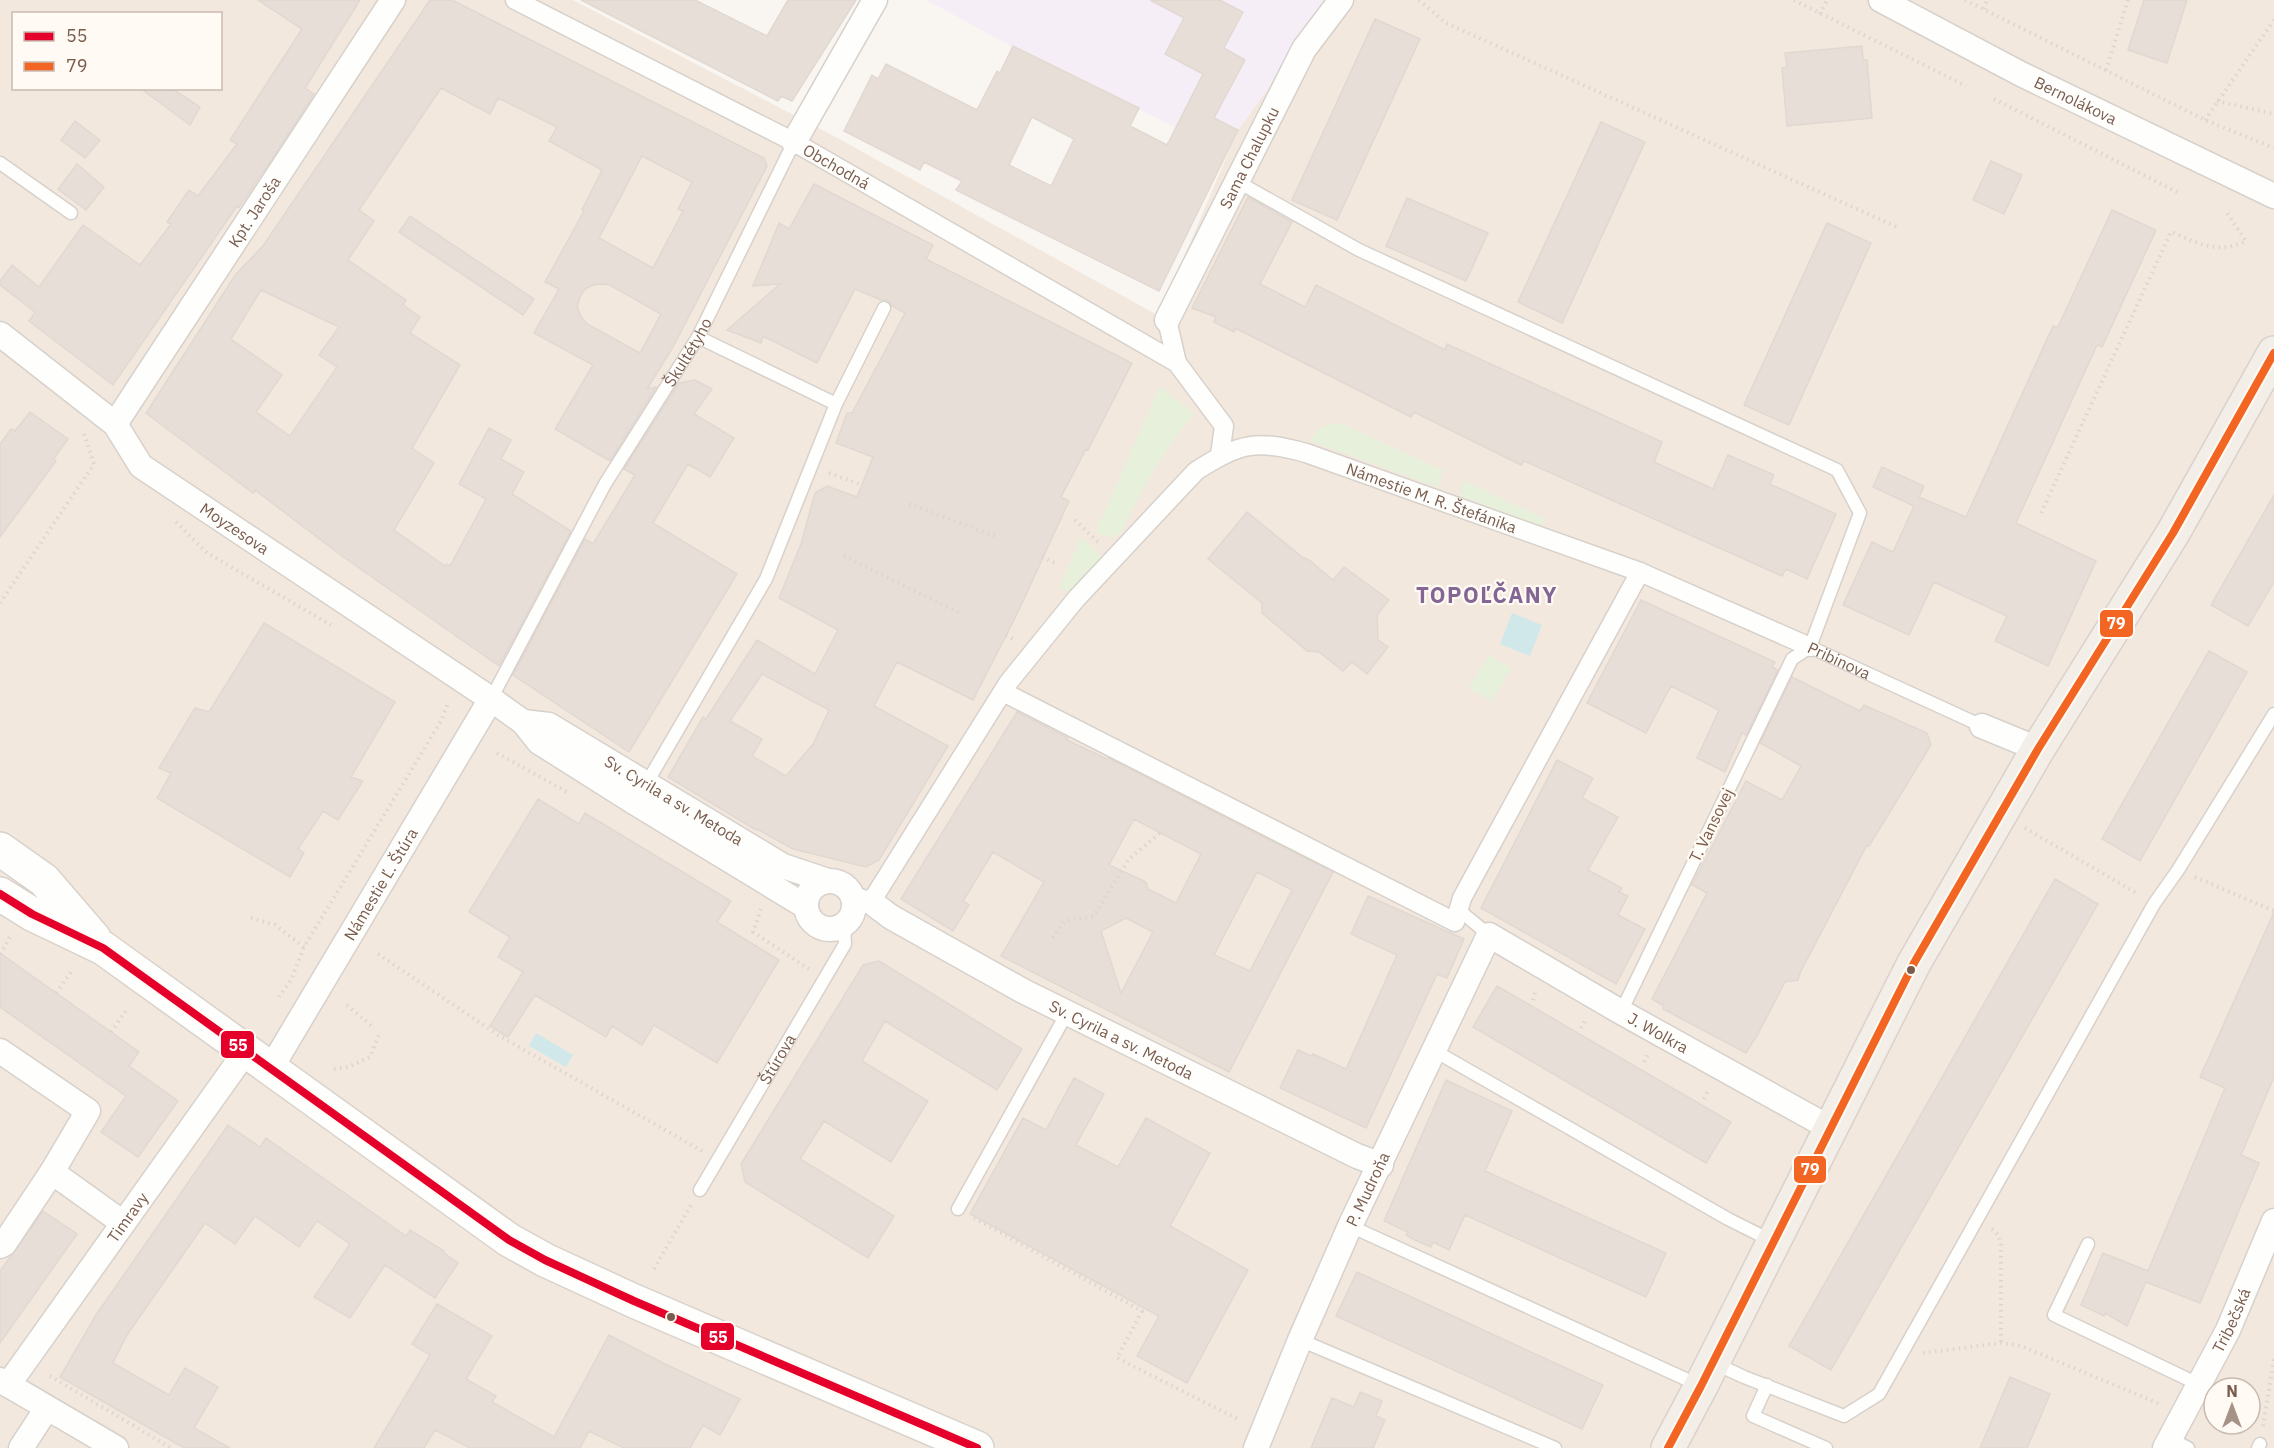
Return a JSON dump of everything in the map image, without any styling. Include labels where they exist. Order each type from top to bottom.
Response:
[{"type":"main road","points":[[1668,1448],[1914,963],[2038,749],[2173,533],[2274,353]]},
{"type":"main road","points":[[0,849],[44,880],[103,948]]},
{"type":"main road","points":[[0,894],[32,914],[103,948],[509,1240],[545,1260],[634,1301],[977,1448]]},
{"type":"street","name":"Kpt. Jaroša","points":[[114,424],[393,0]]},
{"type":"street","name":"Obchodná","points":[[515,0],[794,142],[1177,363]]},
{"type":"street","name":"Škultétyho","points":[[794,142],[875,0]]},
{"type":"street","name":"Sama Chalupku","points":[[1167,320],[1304,49],[1341,0]]},
{"type":"street","name":"Bernolákova","points":[[1881,0],[2021,74],[2274,196]]},
{"type":"street","points":[[1167,320],[1177,363],[1224,426],[1220,455]]},
{"type":"street","name":"Moyzesova","points":[[0,334],[114,424],[141,466],[491,699]]},
{"type":"street","name":"Námestie M. R. Štefánika","points":[[1006,687],[1076,599],[1196,471],[1220,455],[1251,444],[1281,446],[1318,457],[1640,572]]},
{"type":"street","points":[[844,927],[1006,687],[1455,922],[1462,898],[1640,572]]},
{"type":"street","name":"Pribinova","points":[[1640,572],[1810,647]]},
{"type":"street","name":"Sv. Cyrila a sv. Metoda","points":[[491,699],[523,722],[539,742],[783,866],[825,880],[842,882],[862,899],[1023,991],[1357,1156],[1381,1165]]},
{"type":"street","name":"Námestie Ľ. Štúra","points":[[259,1060],[491,699]]},
{"type":"street","name":"Pribinova","points":[[1982,726],[2038,749]]},
{"type":"street","name":"Sv. Cyrila a sv. Metoda","points":[[640,793],[805,906],[812,922],[827,930],[844,927]]},
{"type":"street","points":[[805,906],[810,890],[825,880]]},
{"type":"street","name":"J. Wolkra","points":[[1490,934],[1621,1012],[1830,1128]]},
{"type":"street","name":"P. Mudroňa","points":[[1256,1448],[1350,1226],[1490,934]]},
{"type":"street","points":[[0,1051],[88,1111],[52,1172],[16,1227],[0,1246]]},
{"type":"street","name":"Timravy","points":[[4,1383],[123,1223],[259,1060]]},
{"type":"street","points":[[52,1172],[123,1223]]},
{"type":"street","name":"Tribečská","points":[[2175,1445],[2200,1386],[2228,1330],[2274,1221]]},
{"type":"street","points":[[4,1383],[116,1448]]},
{"type":"street","points":[[21,1448],[47,1408]]},
{"type":"lane","name":"Škultétyho","points":[[491,699],[605,484],[698,337],[794,142]]},
{"type":"lane","points":[[0,163],[71,213]]},
{"type":"lane","points":[[1238,182],[1359,250],[1837,470],[1860,513],[1810,647]]},
{"type":"lane","points":[[640,793],[766,579],[836,404],[884,308]]},
{"type":"lane","points":[[698,337],[836,404]]},
{"type":"lane","name":"Pribinova","points":[[1810,647],[1982,726]]},
{"type":"lane","name":"T. Vansovej","points":[[1621,1012],[1792,659],[1810,647]]},
{"type":"lane","points":[[1350,1226],[1707,1374],[1744,1377],[1844,1416],[1880,1394],[2154,904],[2178,870],[2274,714]]},
{"type":"lane","points":[[1460,911],[1490,934]]},
{"type":"lane","name":"Štúrova","points":[[700,1190],[845,944],[844,927]]},
{"type":"lane","points":[[958,1209],[1067,1013]]},
{"type":"lane","points":[[1433,1050],[1728,1219],[1773,1242]]},
{"type":"lane","points":[[2088,1244],[2054,1315],[2200,1386]]},
{"type":"lane","points":[[1300,1340],[1555,1448]]},
{"type":"lane","points":[[1767,1385],[1753,1416],[1826,1448]]},
{"type":"path","points":[[1419,0],[1446,23],[1899,228]]},
{"type":"path","points":[[1794,0],[1966,86]]},
{"type":"path","points":[[1820,14],[1827,0]]},
{"type":"path","points":[[1965,0],[2205,120],[2274,148]]},
{"type":"path","points":[[1984,9],[1987,0]]},
{"type":"path","points":[[2106,70],[2128,0]]},
{"type":"path","points":[[2205,120],[2274,20]]},
{"type":"path","points":[[1994,99],[2179,193]]},
{"type":"path","points":[[2217,101],[2274,114]]},
{"type":"path","points":[[2041,513],[2171,232],[2214,248],[2232,248],[2246,241],[2227,213]]},
{"type":"path","points":[[0,603],[94,464],[82,428]]},
{"type":"path","points":[[827,472],[862,485]]},
{"type":"path","points":[[909,504],[998,537]]},
{"type":"path","points":[[169,515],[207,553],[339,630]]},
{"type":"path","points":[[1075,520],[1115,557]]},
{"type":"path","points":[[844,556],[960,613]]},
{"type":"path","points":[[1042,557],[1057,564]]},
{"type":"path","points":[[279,997],[292,978],[304,947],[441,721],[451,695]]},
{"type":"path","points":[[497,753],[569,793]]},
{"type":"path","points":[[2025,827],[2154,904]]},
{"type":"path","points":[[1053,938],[1064,921],[1094,916],[1129,859],[1160,833]]},
{"type":"path","points":[[2178,870],[2274,911]]},
{"type":"path","points":[[764,902],[753,932],[824,979]]},
{"type":"path","points":[[251,918],[275,925],[304,947]]},
{"type":"path","points":[[0,954],[14,930]]},
{"type":"path","points":[[378,954],[498,1035],[718,1160]]},
{"type":"path","points":[[56,993],[72,970]]},
{"type":"path","points":[[347,1005],[374,1028]]},
{"type":"path","points":[[111,1032],[128,1009]]},
{"type":"path","points":[[334,1069],[348,1067],[370,1057],[380,1032]]},
{"type":"path","points":[[1704,1099],[1711,1085]]},
{"type":"path","points":[[654,1269],[700,1190]]},
{"type":"path","points":[[958,1209],[1142,1311],[1117,1358],[1238,1419]]},
{"type":"path","points":[[1977,1219],[1994,1231],[2001,1245],[2001,1342]]},
{"type":"path","points":[[1901,1356],[2001,1342],[2021,1346],[2169,1408]]},
{"type":"path","points":[[2259,1446],[2274,1359]]},
{"type":"path","points":[[50,1376],[171,1448]]},
{"type":"shaded area","points":[[0,0],[573,0],[834,136],[1159,316],[1238,130],[1332,0],[2274,0],[2274,1448],[0,1448]]},
{"type":"shaded area","points":[[926,0],[1332,0],[1238,130],[1187,104],[1175,127],[1013,47]]},
{"type":"green space","points":[[1160,386],[1194,414],[1154,470],[1122,531],[1113,537],[1096,532]]},
{"type":"green space","points":[[1330,424],[1343,424],[1444,471],[1438,487],[1310,441],[1318,429]]},
{"type":"green space","points":[[1463,481],[1544,518],[1544,526],[1459,496]]},
{"type":"green space","points":[[1081,537],[1104,559],[1071,593],[1059,588]]},
{"type":"green space","points":[[1489,655],[1511,668],[1492,701],[1469,688]]},
{"type":"water","points":[[1512,613],[1542,625],[1530,656],[1500,644]]},
{"type":"water","points":[[536,1033],[573,1055],[566,1067],[529,1046]]},
{"type":"building","points":[[258,0],[360,0],[305,88],[314,94],[239,207],[237,206],[113,385],[29,321],[35,312],[0,285],[0,281],[12,265],[39,287],[83,225],[140,265],[171,224],[167,222],[189,190],[198,196],[237,144],[230,140],[302,29]]},
{"type":"building","points":[[430,0],[452,0],[764,158],[767,166],[673,347],[647,389],[656,387],[610,461],[555,429],[593,365],[534,333],[559,289],[545,282],[584,211],[582,210],[602,170],[549,141],[557,127],[498,98],[490,114],[441,88],[359,210],[374,221],[348,260],[406,300],[403,305],[420,317],[410,333],[460,365],[412,448],[434,463],[394,530],[445,566],[446,564],[450,566],[486,499],[459,484],[489,428],[511,440],[501,459],[524,472],[512,494],[571,531],[499,666],[342,556],[255,490],[253,493],[146,413],[236,274],[263,246]],"holes":[[[642,156],[692,182],[678,209],[683,211],[653,268],[599,238]],[[593,285],[610,285],[661,314],[640,353],[587,324],[581,317],[577,306],[581,295],[585,289]],[[261,290],[339,327],[319,355],[337,367],[290,436],[256,412],[282,375],[231,339]]]},
{"type":"building","points":[[581,0],[695,0],[767,36],[788,0],[856,0],[792,101],[781,96],[778,101]]},
{"type":"building","points":[[1150,0],[1220,0],[1243,12],[1224,48],[1245,60],[1214,118],[1238,130],[1159,291],[956,190],[962,181],[924,162],[920,170],[844,131],[872,75],[878,79],[886,64],[977,110],[997,71],[1000,73],[1013,46],[1139,108],[1130,126],[1167,145],[1203,74],[1165,54],[1184,18]],"holes":[[[1032,117],[1074,139],[1051,186],[1009,165]]]},
{"type":"building","points":[[2144,0],[2187,0],[2167,63],[2128,50]]},
{"type":"building","points":[[1375,19],[1420,39],[1337,220],[1292,200]]},
{"type":"building","points":[[1862,46],[1863,60],[1867,60],[1872,118],[1787,126],[1782,68],[1787,67],[1785,53]]},
{"type":"building","points":[[143,90],[174,90],[200,107],[190,125]]},
{"type":"building","points":[[75,121],[100,140],[85,158],[61,140]]},
{"type":"building","points":[[1601,122],[1645,142],[1562,323],[1518,302]]},
{"type":"building","points":[[1991,161],[2022,175],[2004,214],[1973,200]]},
{"type":"building","points":[[77,164],[104,187],[86,210],[58,189]]},
{"type":"building","points":[[814,184],[933,245],[926,259],[1132,363],[1088,450],[1086,449],[1061,497],[1069,501],[1018,612],[973,700],[897,662],[874,706],[948,746],[879,860],[866,867],[793,849],[756,830],[668,777],[703,717],[706,719],[757,640],[815,674],[838,630],[779,598],[801,544],[815,493],[827,486],[857,497],[873,457],[836,443],[847,413],[852,413],[905,313],[892,306],[887,300],[881,300],[855,289],[817,363],[763,336],[761,343],[727,330],[780,284],[753,286],[779,223],[789,229]],"holes":[[[762,674],[829,710],[813,744],[786,776],[752,756],[762,739],[730,721]]]},
{"type":"building","points":[[1248,197],[1292,222],[1260,284],[1305,307],[1316,285],[1445,350],[1447,344],[1662,442],[1654,462],[1713,489],[1728,455],[1774,475],[1770,484],[1836,514],[1807,579],[1786,569],[1782,576],[1524,461],[1521,465],[1414,412],[1411,417],[1235,328],[1234,332],[1214,322],[1216,317],[1192,308]]},
{"type":"building","points":[[1407,198],[1488,233],[1466,281],[1386,246]]},
{"type":"building","points":[[2112,210],[2156,230],[2102,347],[2097,345],[2016,523],[2096,561],[2048,666],[1995,641],[2007,616],[1934,582],[1909,635],[1843,605],[1872,542],[1893,552],[1914,506],[1873,487],[1882,467],[1924,486],[1919,497],[1966,517],[2053,326],[2058,327]]},
{"type":"building","points":[[410,216],[534,299],[523,315],[399,232]]},
{"type":"building","points":[[1827,223],[1871,243],[1789,425],[1744,405]]},
{"type":"building","points":[[695,380],[712,389],[694,414],[734,438],[710,477],[688,464],[653,523],[737,574],[629,752],[513,675],[585,539],[593,544],[635,475],[624,469],[679,383]]},
{"type":"building","points":[[30,412],[68,439],[54,458],[56,461],[0,537],[0,444],[11,429],[15,431]]},
{"type":"building","points":[[2274,495],[2274,582],[2248,626],[2211,605]]},
{"type":"building","points":[[1247,512],[1333,580],[1344,567],[1389,600],[1377,615],[1378,640],[1388,647],[1367,674],[1352,662],[1343,671],[1319,652],[1307,651],[1262,613],[1262,603],[1208,559]]},
{"type":"building","points":[[1641,600],[1775,662],[1772,667],[1778,670],[1746,735],[1742,733],[1725,772],[1697,758],[1719,710],[1671,686],[1646,733],[1587,703]]},
{"type":"building","points":[[264,623],[395,702],[351,777],[363,781],[338,820],[323,811],[298,849],[304,853],[290,877],[157,798],[171,773],[159,768],[195,708],[209,712]]},
{"type":"building","points":[[2209,651],[2247,672],[2140,861],[2102,839]]},
{"type":"building","points":[[1792,677],[1860,711],[1864,705],[1927,733],[1931,745],[1869,846],[1867,845],[1798,980],[1785,982],[1746,1053],[1663,1009],[1664,1006],[1652,999],[1707,893],[1692,885],[1746,781],[1782,800],[1801,766],[1760,743]]},
{"type":"building","points":[[1017,712],[1068,738],[1067,740],[1108,758],[1333,872],[1229,1072],[1001,956],[1044,882],[993,852],[963,901],[969,905],[953,931],[901,899]],"holes":[[[1134,819],[1201,854],[1176,903],[1148,889],[1146,882],[1109,865]],[[1257,872],[1292,890],[1250,971],[1214,955]],[[1126,918],[1153,932],[1121,993],[1101,931]]]},
{"type":"building","points":[[1557,760],[1593,778],[1582,798],[1618,817],[1588,870],[1622,888],[1619,892],[1628,896],[1618,915],[1645,929],[1616,984],[1481,908]]},
{"type":"building","points":[[538,799],[579,824],[585,813],[731,901],[717,922],[779,960],[717,1063],[654,1025],[642,1045],[612,1026],[606,1037],[535,995],[508,1037],[490,1026],[523,972],[498,957],[510,937],[469,912]]},
{"type":"building","points":[[2055,879],[2098,904],[1831,1370],[1789,1346]]},
{"type":"building","points":[[1368,896],[1464,939],[1447,978],[1437,974],[1366,1128],[1280,1088],[1298,1050],[1312,1056],[1313,1054],[1346,1069],[1397,955],[1351,934]]},
{"type":"building","points":[[2274,912],[2274,1077],[2241,1155],[2259,1163],[2200,1303],[2146,1282],[2127,1326],[2105,1313],[2104,1316],[2081,1305],[2103,1253],[2148,1271],[2225,1088],[2200,1077]]},
{"type":"building","points":[[0,953],[139,1052],[129,1066],[178,1101],[138,1157],[101,1132],[126,1096],[0,1007]]},
{"type":"building","points":[[879,961],[1022,1049],[997,1090],[885,1021],[862,1061],[928,1101],[891,1162],[824,1121],[800,1159],[894,1216],[868,1258],[745,1182],[741,1164],[863,965]]},
{"type":"building","points":[[1497,986],[1731,1122],[1706,1163],[1473,1027]]},
{"type":"building","points":[[1074,1078],[1104,1094],[1076,1145],[1118,1167],[1146,1118],[1210,1153],[1170,1226],[1248,1270],[1187,1383],[1137,1356],[1159,1316],[970,1214],[1023,1118],[1046,1130]]},
{"type":"building","points":[[1446,1080],[1512,1111],[1485,1171],[1666,1253],[1646,1297],[1465,1215],[1449,1250],[1433,1242],[1431,1247],[1415,1240],[1406,1235],[1408,1232],[1384,1221]]},
{"type":"building","points":[[228,1125],[260,1147],[266,1138],[406,1236],[410,1230],[444,1251],[458,1263],[435,1298],[385,1265],[350,1318],[314,1297],[350,1244],[317,1221],[299,1247],[255,1216],[235,1244],[205,1223],[127,1335],[113,1363],[169,1395],[185,1368],[218,1387],[194,1428],[230,1448],[184,1448],[60,1377],[96,1315]]},
{"type":"building","points":[[43,1211],[77,1234],[0,1343],[0,1271]]},
{"type":"building","points":[[1357,1272],[1603,1385],[1582,1429],[1336,1316]]},
{"type":"building","points":[[437,1304],[492,1336],[466,1379],[496,1396],[492,1402],[554,1437],[609,1335],[740,1399],[720,1435],[703,1425],[690,1448],[624,1448],[589,1431],[580,1448],[470,1448],[435,1430],[424,1448],[374,1448],[430,1355],[412,1344]]},
{"type":"building","points":[[2010,1377],[2050,1394],[2040,1418],[2027,1448],[1980,1448]]},
{"type":"building","points":[[1360,1392],[1382,1401],[1376,1416],[1385,1420],[1373,1448],[1311,1448],[1332,1398],[1354,1407]]},
{"type":"transit line","name":"79","points":[[1668,1448],[1914,963],[2038,749],[2173,533],[2274,353]]},
{"type":"transit line","name":"55","points":[[0,894],[32,914],[103,948],[509,1240],[545,1260],[634,1301],[977,1448]]},
{"type":"district","name":"TOPOĽČANY","points":[[1487,595]]}]
